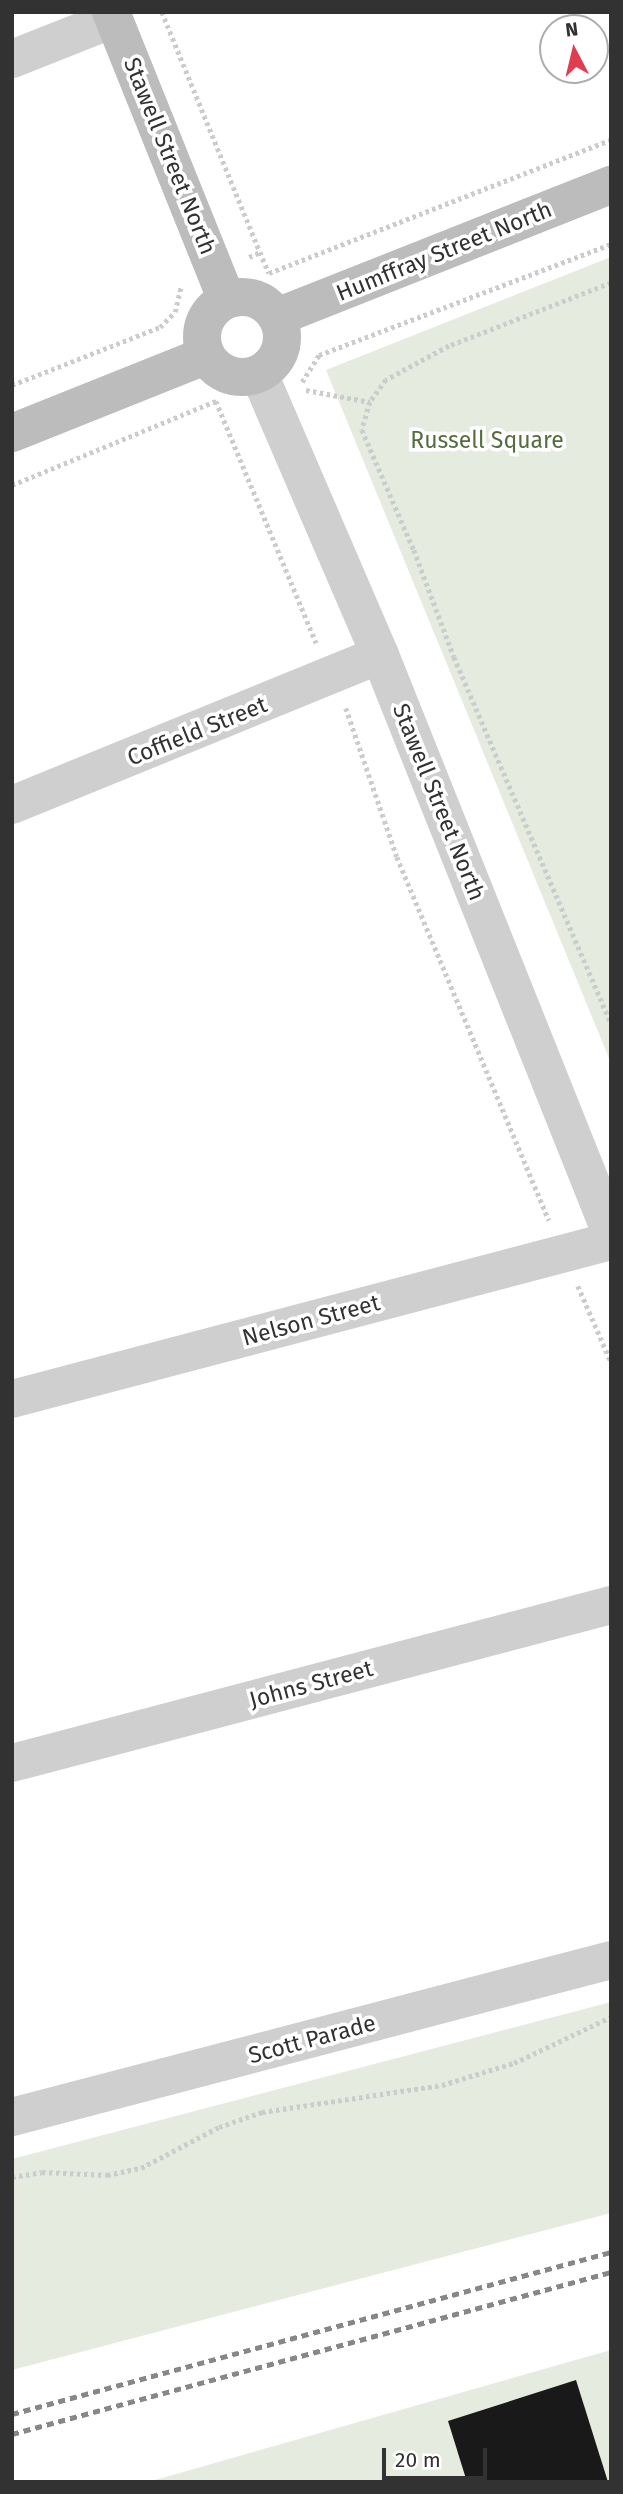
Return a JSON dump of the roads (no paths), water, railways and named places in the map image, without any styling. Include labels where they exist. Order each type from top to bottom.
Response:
[{"type":"street","points":[[12,59],[112,15]]},
{"type":"street","name":"Stawell Street North","points":[[112,15],[222,285]]},
{"type":"street","name":"Humffray Street North","points":[[277,317],[611,185]]},
{"type":"street","points":[[222,285],[255,299],[277,317],[282,345],[277,358],[276,389],[226,375],[205,356],[201,339],[204,323],[213,309],[222,285]]},
{"type":"street","points":[[12,433],[205,356]]},
{"type":"street","name":"Stawell Street North","points":[[276,389],[611,1233]]},
{"type":"street","name":"Coffield Street","points":[[12,805],[332,677],[380,654]]},
{"type":"street","name":"Nelson Street","points":[[12,1399],[611,1241]]},
{"type":"street","name":"Johns Street","points":[[12,1763],[611,1605]]},
{"type":"street","name":"Scott Parade","points":[[12,2117],[611,1960]]},
{"type":"railway","points":[[12,2414],[611,2252]]},
{"type":"railway","points":[[12,2434],[611,2272]]},
{"type":"park label","name":"Russell Square","points":[[487,440]]}]
